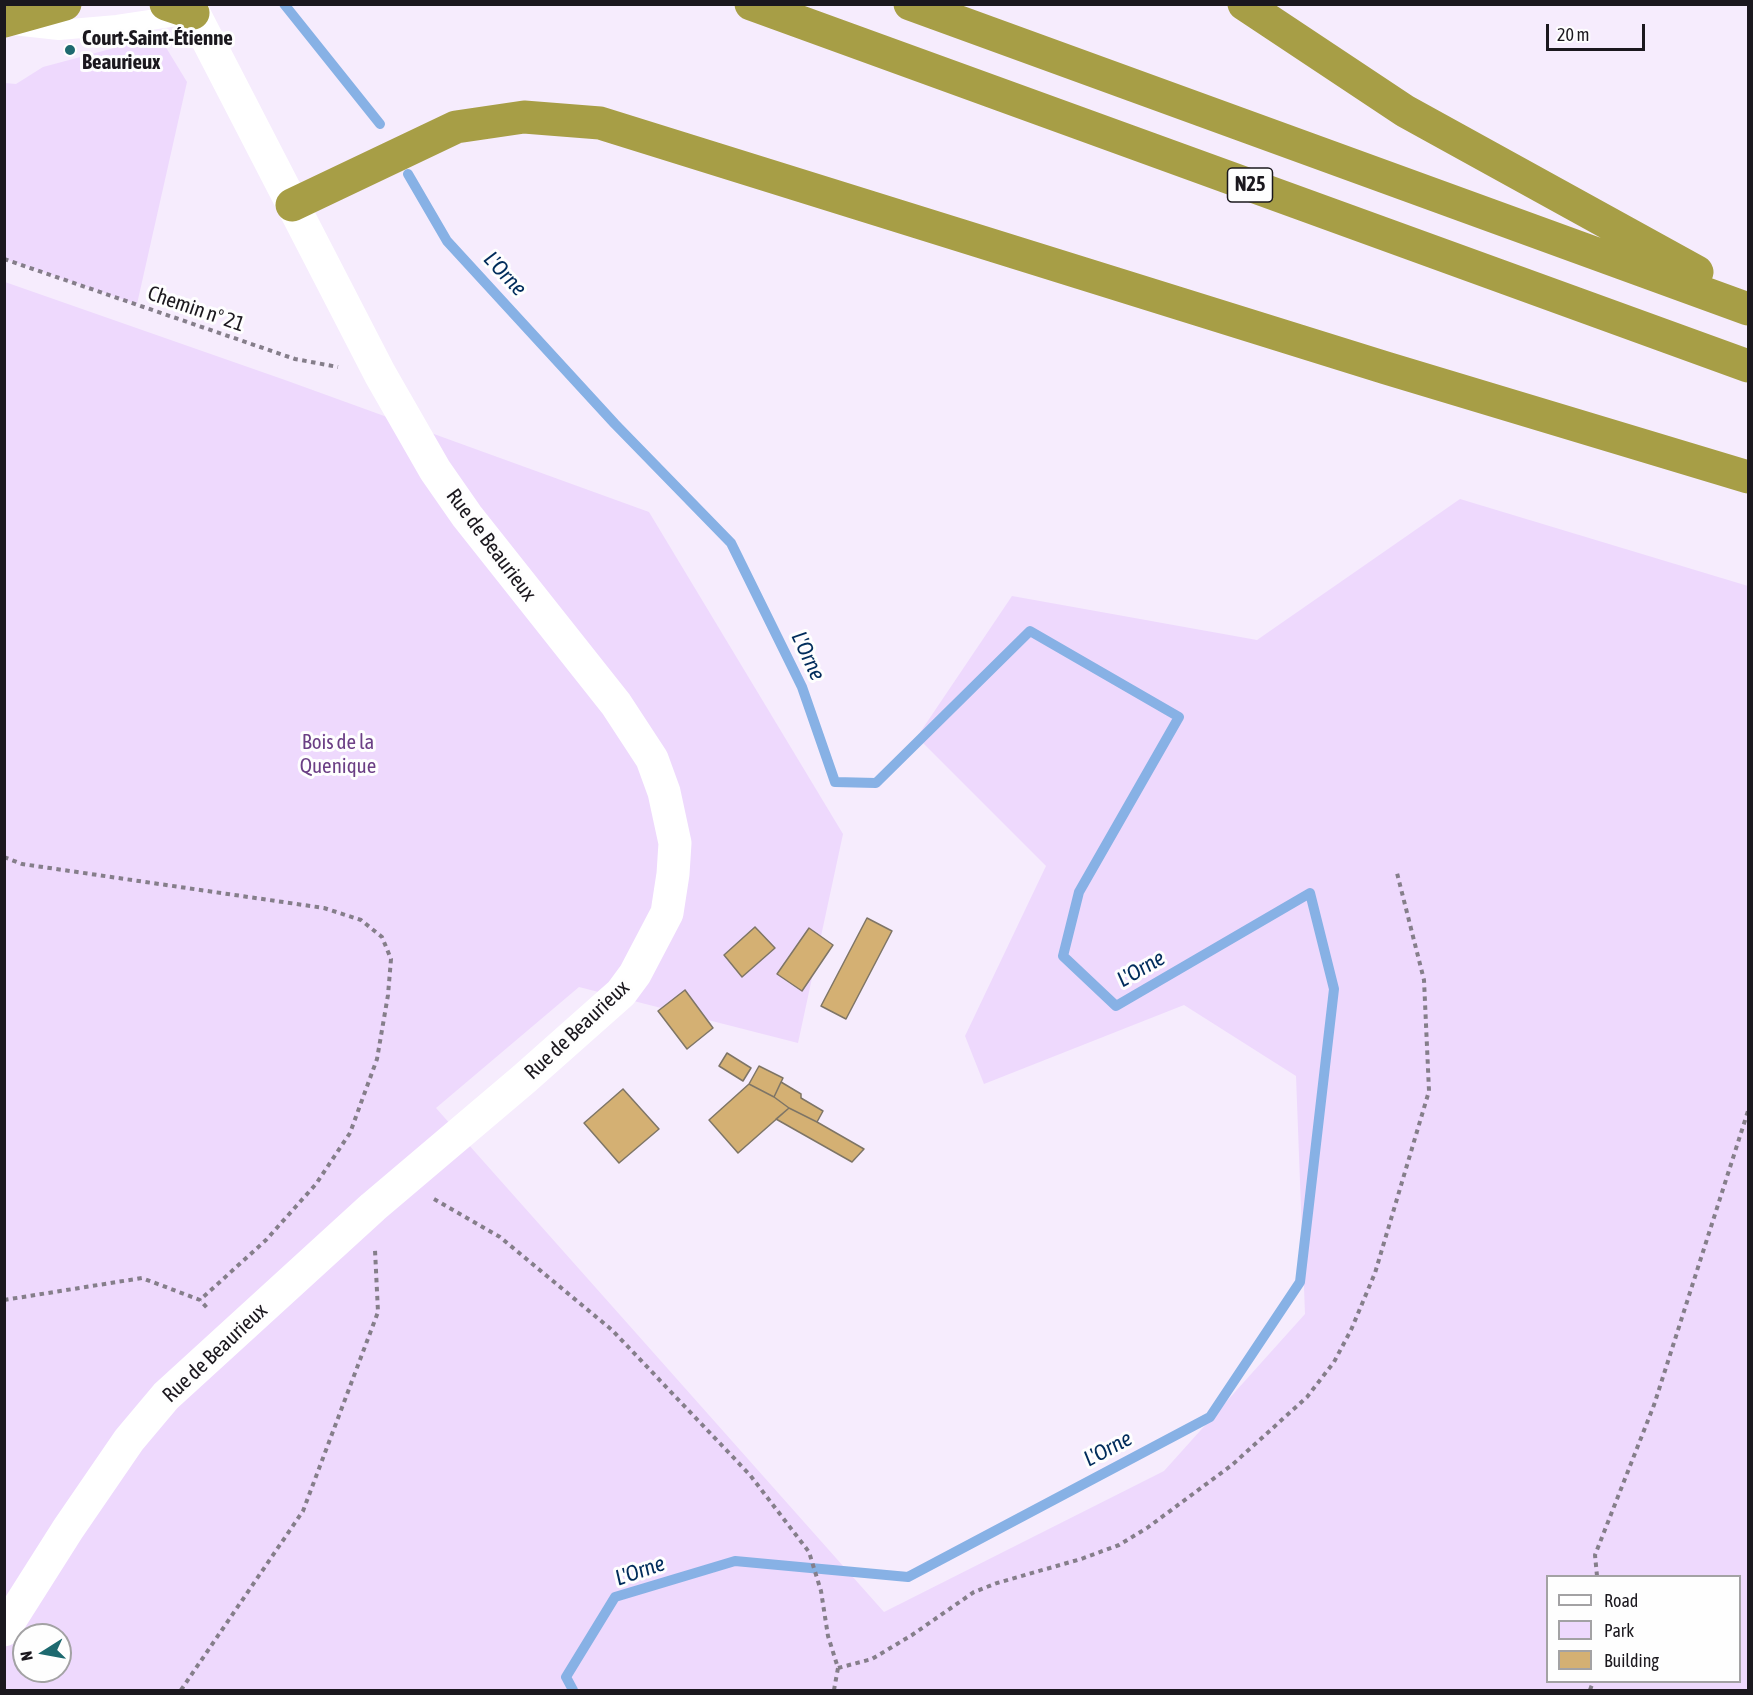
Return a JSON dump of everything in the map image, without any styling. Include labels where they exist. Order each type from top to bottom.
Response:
[{"type":"highway","points":[[4,23],[65,4]]},
{"type":"highway","name":"N25","points":[[751,4],[1749,366]]},
{"type":"highway","name":"N25","points":[[910,4],[1749,309]]},
{"type":"highway","points":[[1244,4],[1406,111],[1749,300]]},
{"type":"highway","points":[[292,205],[456,127],[524,117],[600,123],[1374,364],[1749,477]]},
{"type":"street","name":"Rue de Beaurieux","points":[[4,1630],[68,1529],[129,1440],[166,1396],[373,1207],[621,993],[635,974],[667,913],[673,874],[675,843],[664,792],[652,759],[616,704],[467,516],[435,470],[380,374],[292,205],[183,7]]},
{"type":"lane","points":[[4,23],[59,30],[117,25],[183,7]]},
{"type":"path","name":"Chemin n° 21","points":[[4,259],[295,359],[380,374]]},
{"type":"path","points":[[4,857],[22,864],[324,908],[362,920],[382,937],[391,959],[388,995],[377,1059],[350,1133],[316,1184],[266,1240],[200,1300]]},
{"type":"path","points":[[838,1668],[872,1659],[912,1635],[974,1592],[1119,1545],[1147,1528],[1232,1465],[1307,1397],[1334,1362],[1351,1330],[1375,1273],[1430,1091],[1424,980],[1397,873]]},
{"type":"path","points":[[1597,1575],[1595,1555],[1654,1405],[1749,1112]]},
{"type":"path","points":[[406,1180],[500,1237],[612,1330],[750,1474],[808,1552],[821,1591],[828,1636],[838,1668],[834,1690]]},
{"type":"path","points":[[181,1690],[303,1511],[378,1312],[373,1207]]},
{"type":"path","points":[[4,1300],[142,1278],[200,1300],[232,1337]]},
{"type":"green space","points":[[159,36],[187,82],[137,304],[5,259],[5,83],[16,84],[43,67]]},
{"type":"green space","name":"Bois de la Quenique","points":[[5,282],[285,380],[649,512],[843,834],[798,1043],[579,987],[436,1108],[884,1612],[1164,1471],[1305,1314],[1296,1076],[1184,1005],[984,1084],[965,1036],[1046,866],[917,737],[1012,596],[1257,640],[1460,499],[1748,586],[1748,1690],[5,1690]]},
{"type":"building","points":[[867,918],[892,931],[846,1019],[821,1006]]},
{"type":"building","points":[[755,927],[775,948],[742,977],[724,955]]},
{"type":"building","points":[[809,928],[833,945],[802,991],[777,974]]},
{"type":"building","points":[[685,990],[713,1028],[687,1049],[658,1011]]},
{"type":"building","points":[[727,1053],[751,1068],[743,1081],[719,1066]]},
{"type":"building","points":[[759,1066],[783,1078],[774,1097],[749,1084]]},
{"type":"building","points":[[781,1082],[801,1094],[801,1098],[823,1111],[817,1122],[789,1108],[774,1097]]},
{"type":"building","points":[[749,1084],[789,1108],[738,1153],[709,1120]]},
{"type":"building","points":[[623,1089],[659,1129],[619,1163],[584,1123]]},
{"type":"building","points":[[789,1108],[864,1149],[852,1162],[776,1119]]},
{"type":"waterway","name":"L'Orne","points":[[284,4],[380,124]]},
{"type":"waterway","name":"L'Orne","points":[[408,174],[447,241],[615,424],[731,543],[802,687],[835,782],[876,783],[1030,631],[1179,717],[1079,892],[1063,956],[1116,1006],[1310,893],[1334,989],[1300,1282],[1210,1417],[908,1577],[735,1561],[615,1597],[566,1677],[573,1690]]},
{"type":"place","name":"Court-Saint-Étienne Beaurieux","points":[[70,50]]}]
